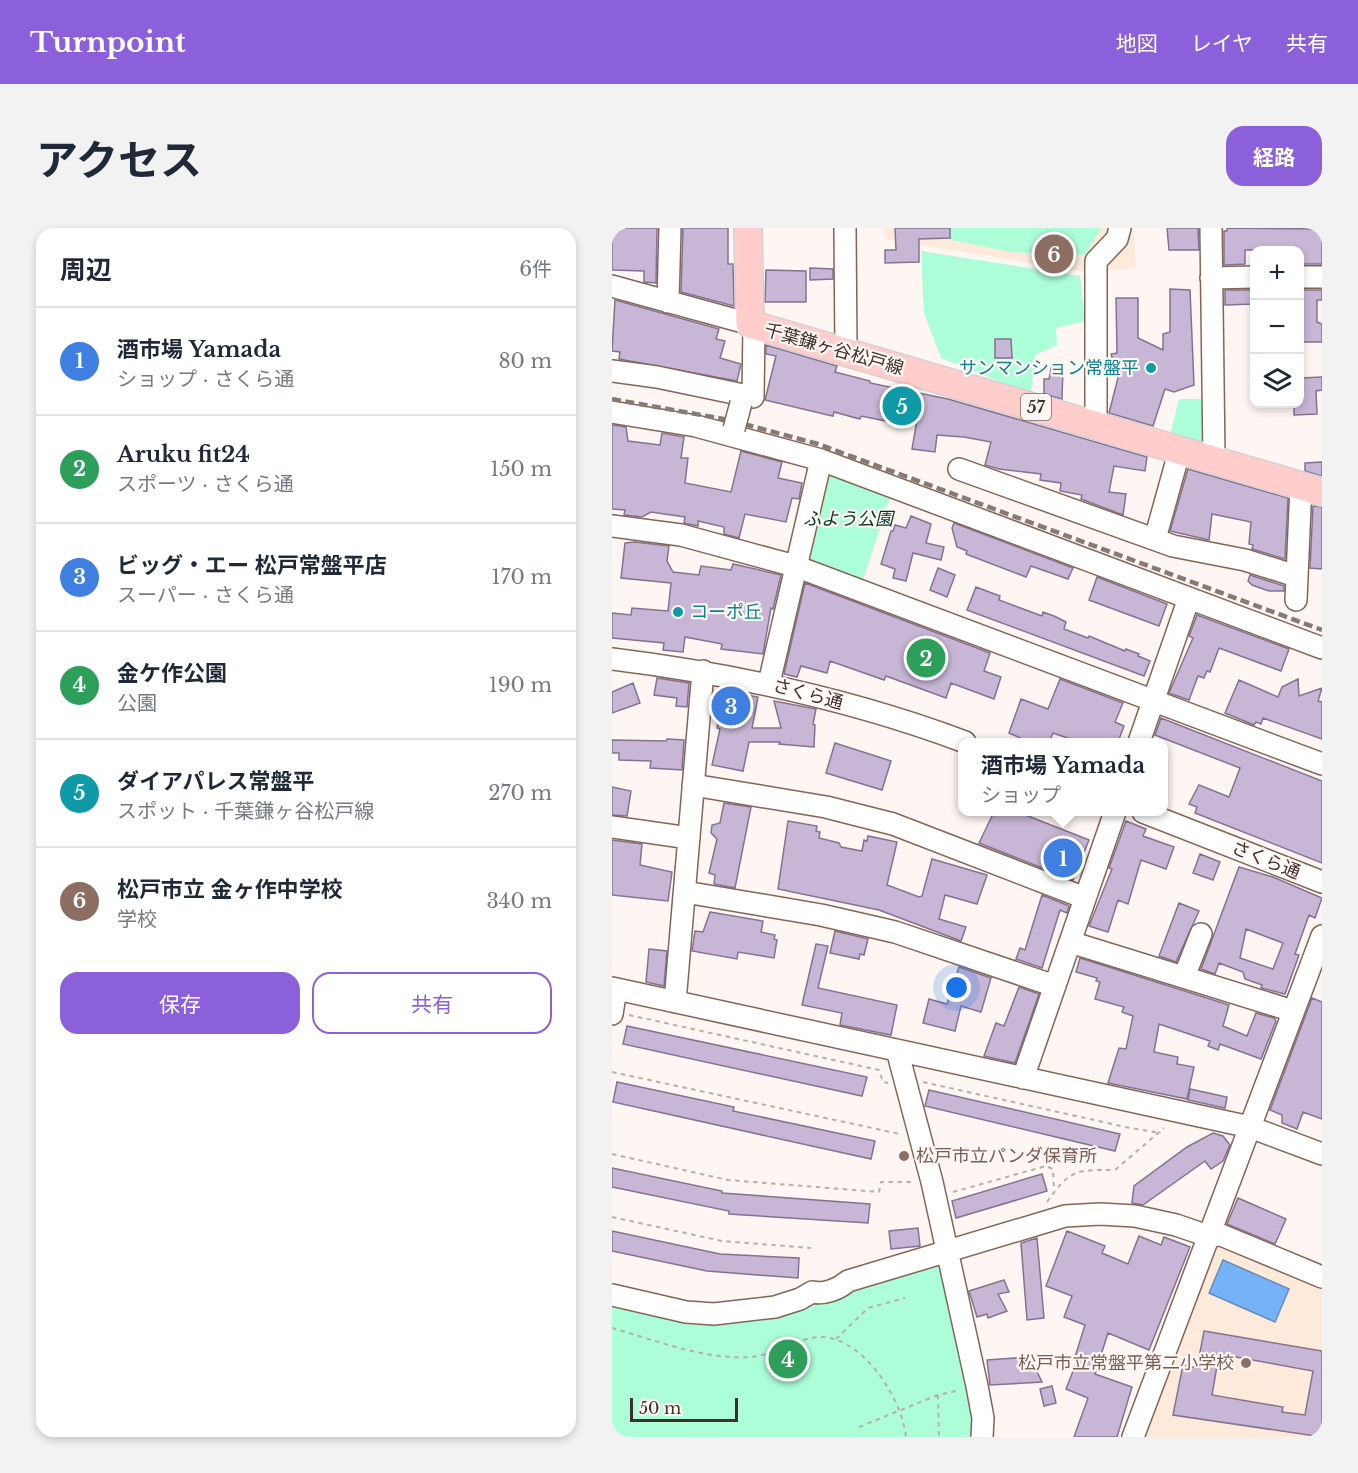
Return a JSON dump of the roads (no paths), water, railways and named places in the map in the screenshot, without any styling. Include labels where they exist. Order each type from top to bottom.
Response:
[{"type":"main road","name":"千葉鎌ヶ谷松戸線","points":[[748,228],[752,325],[1311,488]]},
{"type":"street","points":[[668,302],[670,228]]},
{"type":"street","points":[[844,228],[846,352]]},
{"type":"street","points":[[1096,424],[1096,261],[1117,239],[1120,228]]},
{"type":"street","points":[[1211,228],[1214,458]]},
{"type":"street","points":[[1304,277],[1322,277]]},
{"type":"street","points":[[1211,278],[1250,278]]},
{"type":"street","points":[[612,286],[752,325],[753,397],[657,377],[612,371]]},
{"type":"street","points":[[734,429],[741,403]]},
{"type":"street","points":[[612,412],[714,430],[821,460],[1322,648]]},
{"type":"street","points":[[1155,539],[1180,449]]},
{"type":"street","points":[[769,683],[821,460]]},
{"type":"street","points":[[959,469],[1173,546],[1245,560],[1296,576]]},
{"type":"street","points":[[1296,600],[1296,576],[1311,488]]},
{"type":"street","points":[[612,526],[681,535],[795,566],[1322,764]]},
{"type":"street","points":[[1140,738],[1189,598]]},
{"type":"street","name":"さくら通","points":[[612,658],[769,683],[891,716],[958,740]]},
{"type":"street","points":[[675,1002],[703,671]]},
{"type":"street","points":[[693,784],[826,807],[893,824],[1085,897]]},
{"type":"street","points":[[1023,1078],[1114,816]]},
{"type":"street","name":"さくら通","points":[[1153,816],[1322,882]]},
{"type":"street","points":[[612,828],[689,838]]},
{"type":"street","points":[[685,892],[821,915],[895,932],[1055,986]]},
{"type":"street","points":[[1184,977],[1201,934]]},
{"type":"street","points":[[1133,1437],[1322,936]]},
{"type":"street","points":[[1070,942],[1293,1011]]},
{"type":"street","points":[[612,1014],[614,989],[1250,1127],[1322,1154]]},
{"type":"street","points":[[897,1050],[934,1190],[978,1386],[983,1418],[982,1437]]},
{"type":"street","points":[[612,1295],[686,1312],[714,1314],[775,1307],[800,1299],[812,1292],[820,1294],[841,1287],[848,1281],[1039,1222],[1065,1216],[1100,1214],[1158,1220],[1208,1236],[1221,1235],[1322,1277]]},
{"type":"water","points":[[1223,1260],[1289,1289],[1275,1322],[1209,1293]]},
{"type":"railway","points":[[612,399],[729,420],[818,444],[1322,630]]},
{"type":"place","name":"松戸市立 金ヶ作中学校","points":[[1054,254]]},
{"type":"place","name":"サンマンション常盤平","points":[[1151,368]]},
{"type":"place","name":"ダイアパレス常盤平","points":[[902,406]]},
{"type":"place","name":"コーポ丘","points":[[678,612]]},
{"type":"place","name":"Aruku fit24","points":[[926,658]]},
{"type":"place","name":"ビッグ・エー 松戸常盤平店","points":[[731,706]]},
{"type":"place","name":"酒市場 Yamada","points":[[1063,858]]},
{"type":"place","name":"松戸市立パンダ保育所","points":[[904,1156]]},
{"type":"place","name":"金ケ作公園","points":[[788,1359]]},
{"type":"place","name":"松戸市立常盤平第二小学校","points":[[1246,1363]]},
{"type":"park label","name":"ふよう公園","points":[[848,519]]}]
